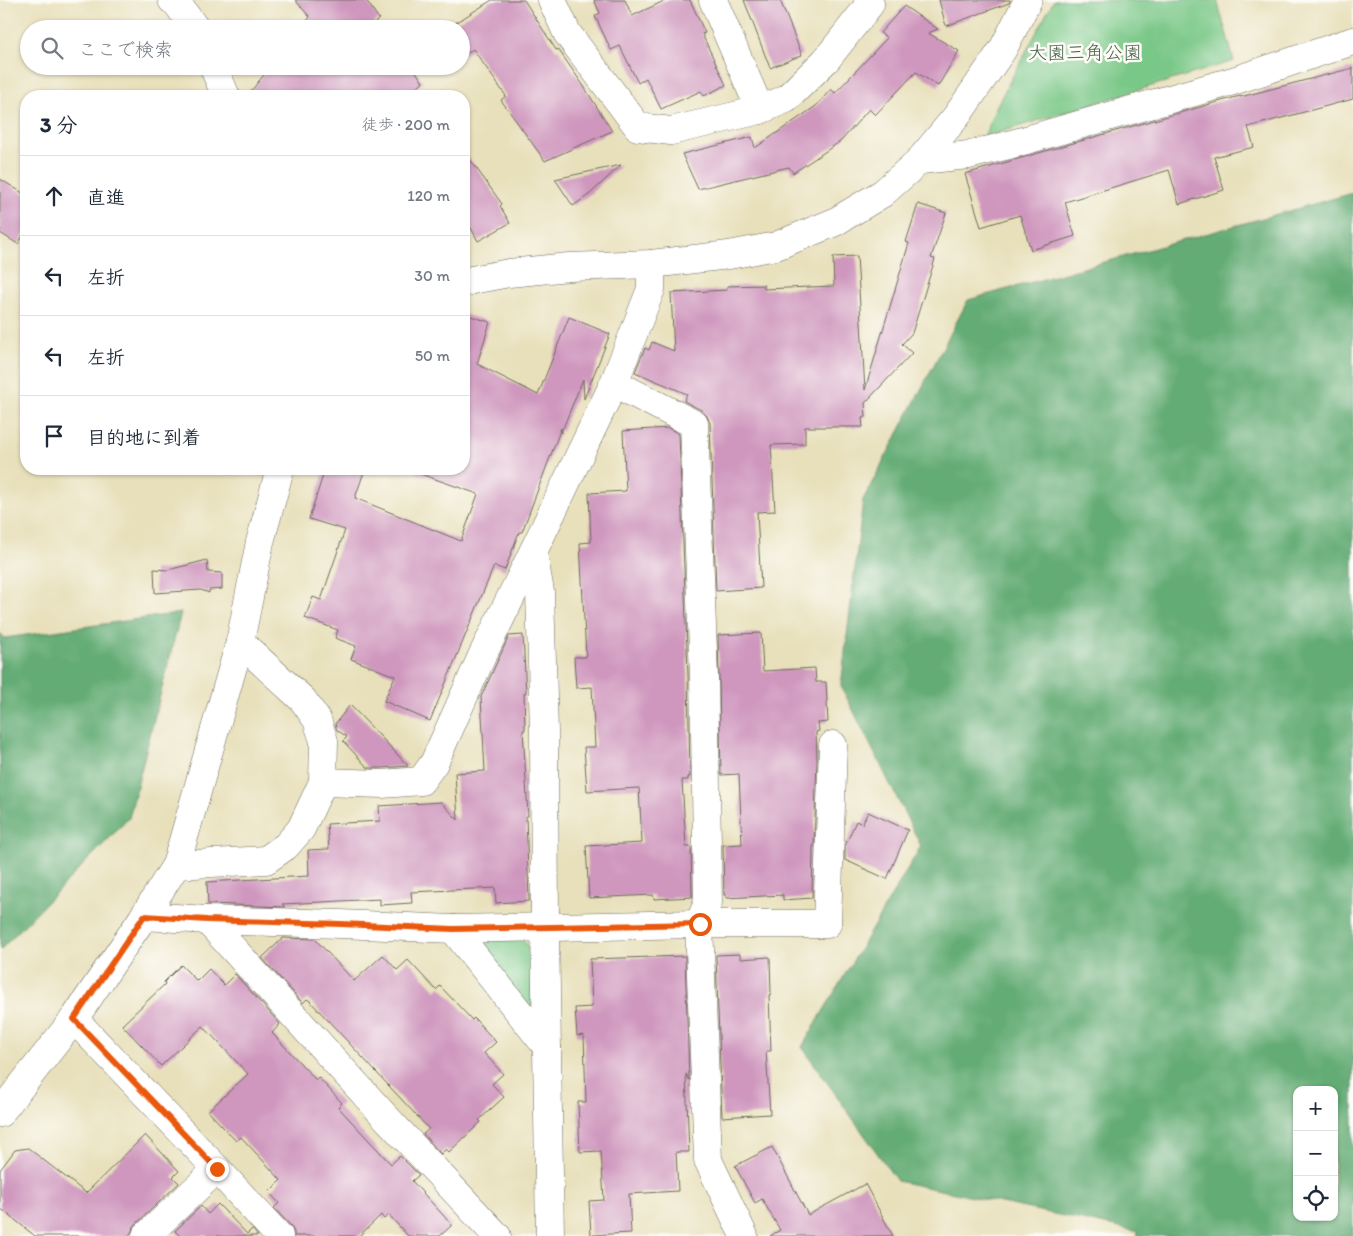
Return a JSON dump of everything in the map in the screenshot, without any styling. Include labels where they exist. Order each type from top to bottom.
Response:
[{"type":"street","points":[[172,0],[189,20]]},
{"type":"street","points":[[552,0],[567,33],[638,127],[671,131],[760,110],[786,98],[826,60],[870,4],[868,0]]},
{"type":"street","points":[[713,0],[760,110]]},
{"type":"street","points":[[470,281],[509,273],[568,267],[650,264],[729,255],[776,246],[835,222],[883,193],[920,160],[956,117],[998,57],[1028,0]]},
{"type":"street","points":[[920,160],[968,156],[1005,146],[1233,81],[1353,40]]},
{"type":"street","points":[[218,75],[224,90]]},
{"type":"street","points":[[323,782],[382,784],[421,781],[434,763],[482,656],[614,384],[651,289],[650,264]]},
{"type":"street","points":[[614,384],[694,424],[704,676],[708,902],[700,924],[708,1160],[744,1236]]},
{"type":"street","points":[[3,1105],[74,1019],[144,916],[176,864],[240,642],[260,542],[278,475]]},
{"type":"street","points":[[533,552],[540,592],[543,702],[550,1236]]},
{"type":"street","points":[[176,864],[266,860],[286,846],[300,829],[323,782],[324,741],[317,720],[303,700],[240,642]]},
{"type":"street","points":[[144,916],[453,929],[700,924],[827,924],[833,745]]},
{"type":"street","points":[[207,920],[381,1112],[497,1236]]},
{"type":"street","points":[[453,929],[547,1047]]},
{"type":"street","points":[[74,1019],[279,1236]]},
{"type":"street","points":[[146,1236],[217,1169]]},
{"type":"green space","name":"大園三角公園","points":[[1054,0],[1217,0],[1234,61],[984,137],[995,109]]},
{"type":"green space","points":[[1353,193],[1353,1236],[1137,1236],[1139,1232],[897,1181],[802,1047],[921,846],[841,686],[863,500],[968,300]]},
{"type":"green space","points":[[181,613],[129,818],[0,950],[0,633],[5,638]]},
{"type":"green space","points":[[469,939],[522,939],[531,949],[533,1010]]},
{"type":"building","points":[[295,0],[366,0],[379,19],[308,20],[310,17]]},
{"type":"building","points":[[492,0],[524,0],[556,50],[558,49],[583,85],[612,131],[545,161],[501,100],[506,96],[473,49],[470,51],[470,20],[460,20]]},
{"type":"building","points":[[594,0],[625,0],[632,16],[666,0],[690,0],[705,33],[702,34],[726,85],[704,96],[701,91],[661,109],[646,78],[638,83],[620,46],[611,50],[595,16],[600,13]]},
{"type":"building","points":[[744,0],[780,0],[802,55],[770,68]]},
{"type":"building","points":[[939,0],[1010,0],[1010,1],[946,26]]},
{"type":"building","points":[[904,6],[938,29],[928,33],[959,51],[938,86],[916,72],[875,115],[869,109],[841,141],[793,173],[789,167],[698,189],[682,154],[752,137],[755,148],[816,106],[831,89],[835,93],[887,38],[880,33]]},
{"type":"building","points":[[1353,68],[1353,99],[1248,127],[1254,147],[1214,157],[1224,190],[1179,204],[1169,170],[1065,202],[1075,236],[1031,250],[1020,215],[981,227],[965,174],[1214,103]]},
{"type":"building","points":[[264,75],[418,75],[423,82],[412,90],[252,90]]},
{"type":"building","points":[[470,159],[502,204],[500,206],[510,223],[478,241],[470,226]]},
{"type":"building","points":[[621,165],[590,194],[573,206],[555,179]]},
{"type":"building","points":[[0,179],[20,191],[20,241],[18,244],[0,233]]},
{"type":"building","points":[[918,204],[946,213],[931,258],[935,259],[912,333],[902,344],[912,353],[865,403],[866,417],[862,418],[863,427],[805,427],[805,444],[771,445],[775,511],[757,512],[761,588],[716,591],[710,423],[707,416],[701,410],[684,401],[687,394],[635,372],[645,348],[649,350],[652,342],[674,351],[671,293],[727,290],[727,286],[764,285],[764,289],[834,286],[833,257],[857,256],[865,390],[909,243],[906,242]]},
{"type":"building","points":[[470,316],[490,322],[477,364],[538,395],[569,317],[610,334],[584,399],[583,379],[561,433],[561,428],[522,532],[519,532],[505,570],[494,566],[430,721],[384,701],[395,676],[351,659],[356,646],[335,638],[338,630],[305,618],[313,597],[321,600],[345,530],[309,519],[323,475],[363,475],[355,498],[461,541],[478,494],[424,475],[470,475]]},
{"type":"building","points":[[668,428],[679,434],[690,777],[688,777],[688,780],[682,780],[686,847],[691,847],[692,897],[654,899],[653,895],[589,898],[586,846],[642,843],[639,788],[587,791],[584,747],[595,747],[592,687],[576,688],[574,657],[586,657],[580,543],[591,542],[589,493],[626,491],[623,431]]},
{"type":"building","points":[[207,560],[208,572],[222,573],[222,589],[209,590],[209,593],[201,590],[155,593],[154,569],[168,570]]},
{"type":"building","points":[[761,633],[763,671],[815,668],[816,682],[826,682],[828,722],[818,723],[819,731],[816,732],[817,758],[812,898],[783,900],[783,895],[726,898],[726,895],[724,895],[723,845],[742,844],[739,774],[721,775],[718,635]]},
{"type":"building","points":[[523,635],[526,693],[524,693],[525,730],[523,730],[528,816],[526,816],[529,901],[496,903],[495,888],[411,892],[412,903],[380,905],[380,899],[282,904],[285,907],[208,904],[207,882],[309,876],[308,850],[329,849],[327,824],[380,821],[379,806],[441,802],[458,820],[455,773],[485,771],[481,697],[509,636]]},
{"type":"building","points":[[350,705],[408,766],[368,768],[343,741],[347,737],[337,730],[335,724]]},
{"type":"building","points":[[868,812],[908,830],[887,879],[845,860],[845,846],[856,821],[862,824]]},
{"type":"building","points":[[283,938],[315,939],[354,981],[383,955],[397,970],[408,960],[436,990],[440,986],[496,1042],[484,1053],[503,1074],[492,1084],[504,1097],[449,1152],[446,1149],[441,1154],[423,1134],[429,1129],[310,1001],[307,999],[303,1003],[262,958]]},
{"type":"building","points":[[740,954],[740,959],[770,957],[771,1051],[766,1051],[770,1114],[722,1117],[716,955]]},
{"type":"building","points":[[685,956],[689,1152],[676,1152],[678,1191],[629,1194],[631,1233],[591,1235],[589,1201],[604,1200],[601,1151],[580,1152],[578,1102],[586,1102],[584,1035],[577,1036],[575,1008],[592,1007],[590,959]]},
{"type":"building","points":[[181,965],[197,981],[209,969],[224,985],[235,974],[280,1024],[272,1033],[316,1080],[318,1077],[342,1103],[338,1107],[391,1164],[400,1156],[419,1175],[412,1181],[452,1225],[440,1236],[408,1236],[389,1215],[384,1219],[381,1215],[359,1236],[294,1236],[291,1226],[274,1208],[279,1203],[269,1192],[281,1180],[241,1137],[236,1141],[208,1111],[248,1074],[203,1026],[161,1066],[122,1025],[165,984],[164,982]]},
{"type":"building","points":[[145,1135],[179,1171],[173,1177],[179,1183],[135,1225],[129,1236],[35,1236],[0,1208],[0,1170],[15,1150],[28,1148],[86,1193]]},
{"type":"building","points":[[772,1147],[808,1215],[865,1184],[893,1236],[770,1236],[780,1230],[762,1199],[755,1203],[735,1166]]},
{"type":"building","points":[[218,1204],[247,1234],[252,1229],[258,1236],[180,1236],[175,1231],[201,1206],[208,1214]]},
{"type":"route","points":[[217,1169],[74,1019],[144,916],[453,929],[700,924]]}]
